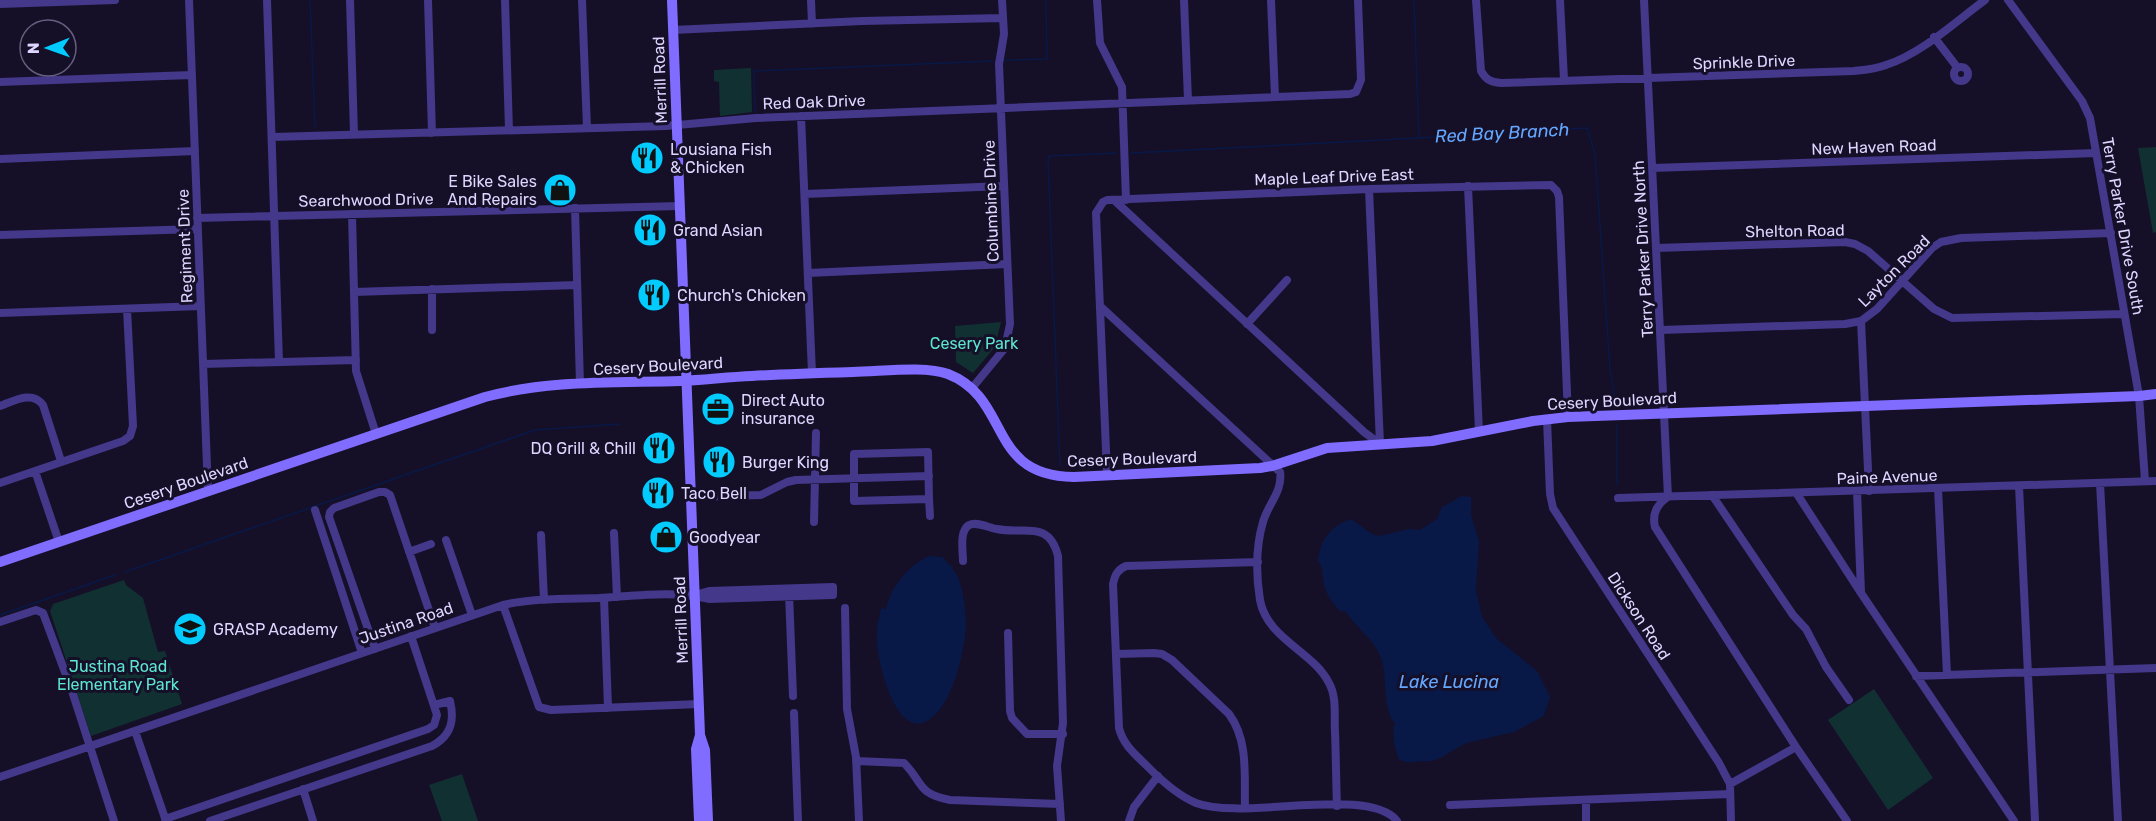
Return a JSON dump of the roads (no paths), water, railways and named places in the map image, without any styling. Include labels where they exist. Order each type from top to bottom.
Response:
[{"type":"main road","name":"Merrill Road","points":[[672,0],[700,735],[705,750],[708,821]]},
{"type":"main road","name":"Cesery Boulevard","points":[[0,562],[500,393],[541,386],[687,381],[812,373],[937,371],[960,379],[972,388],[986,405],[1007,446],[1025,464],[1047,475],[1061,477],[1234,471],[1272,466],[1327,448],[1432,441],[1568,417],[2156,394]]},
{"type":"main road","name":"Merrill Road","points":[[699,821],[696,749],[700,735]]},
{"type":"street","points":[[0,4],[115,0]]},
{"type":"street","name":"Regiment Drive","points":[[189,0],[208,492]]},
{"type":"street","points":[[267,0],[279,362]]},
{"type":"street","points":[[350,0],[354,134]]},
{"type":"street","points":[[428,0],[432,133]]},
{"type":"street","points":[[505,0],[509,130]]},
{"type":"street","points":[[582,0],[587,128]]},
{"type":"street","points":[[811,0],[812,24]]},
{"type":"street","name":"Columbine Drive","points":[[972,388],[1005,348],[1010,324],[999,64],[1004,34],[1002,0]]},
{"type":"street","points":[[1097,0],[1100,43],[1122,87],[1126,200]]},
{"type":"street","points":[[1184,0],[1188,100]]},
{"type":"street","points":[[1271,0],[1275,97]]},
{"type":"street","name":"Red Oak Drive","points":[[272,137],[677,126],[756,118],[1350,94],[1356,92],[1361,80],[1358,0]]},
{"type":"street","name":"Sprinkle Drive","points":[[1476,0],[1479,64],[1485,77],[1501,83],[1872,69],[1902,58],[1985,0]]},
{"type":"street","points":[[1560,0],[1564,80]]},
{"type":"street","name":"Terry Parker Drive North","points":[[1644,0],[1668,497]]},
{"type":"street","name":"Terry Parker Drive South","points":[[2008,0],[2087,108],[2139,396],[2145,482]]},
{"type":"street","points":[[673,30],[1003,18]]},
{"type":"street","points":[[1934,37],[1957,68]]},
{"type":"street","points":[[0,82],[191,75]]},
{"type":"street","points":[[801,116],[812,373]]},
{"type":"street","points":[[0,159],[195,151]]},
{"type":"street","name":"New Haven Road","points":[[1652,168],[2096,153]]},
{"type":"street","name":"Maple Leaf Drive East","points":[[1114,200],[1468,186],[1544,184],[1554,187],[1559,197],[1568,417]]},
{"type":"street","points":[[805,194],[1004,186]]},
{"type":"street","points":[[1468,186],[1479,432]]},
{"type":"street","points":[[1370,189],[1380,444]]},
{"type":"street","points":[[1107,474],[1096,213],[1103,202],[1114,200],[1246,324],[1380,444]]},
{"type":"street","name":"Searchwood Drive","points":[[197,218],[680,206]]},
{"type":"street","points":[[574,208],[580,384]]},
{"type":"street","points":[[352,214],[356,360],[359,385],[376,434]]},
{"type":"street","points":[[0,235],[198,229]]},
{"type":"street","name":"Layton Road","points":[[1660,330],[1845,324],[1861,321],[1877,309],[1932,248],[1951,239],[2111,233]]},
{"type":"street","name":"Shelton Road","points":[[1656,248],[1855,244],[1868,251],[1934,309],[1952,318],[2124,314]]},
{"type":"street","points":[[808,273],[1007,264]]},
{"type":"street","points":[[1246,324],[1287,280]]},
{"type":"street","points":[[354,292],[577,285]]},
{"type":"street","points":[[432,289],[432,330]]},
{"type":"street","points":[[0,313],[201,306]]},
{"type":"street","points":[[1101,307],[1280,472],[1280,488],[1262,525],[1258,562],[1261,602],[1266,617],[1275,630],[1322,672],[1333,693],[1337,806]]},
{"type":"street","points":[[0,483],[123,441],[130,436],[133,426],[127,309]]},
{"type":"street","points":[[1861,321],[1869,491]]},
{"type":"street","points":[[203,364],[356,360]]},
{"type":"street","points":[[0,406],[24,397],[35,397],[43,405],[61,461]]},
{"type":"street","name":"Dickson Road","points":[[1547,419],[1550,494],[1553,508],[1719,763],[1730,784],[1731,821]]},
{"type":"street","points":[[814,522],[816,433]]},
{"type":"street","points":[[929,498],[854,501],[854,454],[928,452],[930,516]]},
{"type":"street","points":[[35,471],[60,542]]},
{"type":"street","points":[[692,497],[761,495],[786,482],[815,479],[928,476]]},
{"type":"street","name":"Paine Avenue","points":[[1618,498],[2156,481]]},
{"type":"street","points":[[2100,483],[2118,821]]},
{"type":"street","points":[[2019,486],[2035,821]]},
{"type":"street","points":[[1938,488],[1947,675]]},
{"type":"street","points":[[1857,491],[1861,593]]},
{"type":"street","points":[[375,649],[329,517],[334,508],[385,492],[390,495],[435,628]]},
{"type":"street","points":[[1797,494],[2014,821]]},
{"type":"street","points":[[1712,495],[1793,615],[1806,629],[1826,667],[1849,700]]},
{"type":"street","points":[[1668,497],[1656,508],[1655,527],[1796,747],[1847,821]]},
{"type":"street","points":[[315,510],[362,653]]},
{"type":"street","points":[[963,561],[962,539],[969,525],[976,524],[999,530],[1031,529],[1050,538],[1055,546],[1058,556],[1061,637],[1063,734],[1056,766],[1061,821]]},
{"type":"street","points":[[614,533],[616,597]]},
{"type":"street","points":[[541,535],[544,600]]},
{"type":"street","points":[[446,540],[472,615]]},
{"type":"street","points":[[409,552],[431,544]]},
{"type":"street","points":[[1258,562],[1126,566],[1115,575],[1113,584],[1119,728],[1122,738],[1158,776],[1196,803],[1226,809],[1371,806],[1383,810],[1397,821]]},
{"type":"street","points":[[832,587],[833,595],[709,599],[695,595],[709,591],[832,587]]},
{"type":"street","points":[[788,588],[793,696]]},
{"type":"street","name":"Justina Road","points":[[1,774],[135,731],[503,605],[544,600],[695,595]]},
{"type":"street","points":[[604,598],[608,708]]},
{"type":"street","points":[[503,605],[539,707],[551,711],[699,704]]},
{"type":"street","points":[[845,608],[847,709],[856,761],[859,821]]},
{"type":"street","points":[[0,622],[36,610],[43,613],[72,691],[114,821]]},
{"type":"street","points":[[1008,633],[1012,718],[1027,734],[1063,734]]},
{"type":"street","points":[[135,731],[166,820],[434,725],[437,720],[434,705],[411,636]]},
{"type":"street","points":[[1116,654],[1162,654],[1172,660],[1229,714],[1241,738],[1245,808]]},
{"type":"street","points":[[1916,675],[2156,668]]},
{"type":"street","points":[[210,821],[441,741],[452,726],[452,708],[450,701],[434,705]]},
{"type":"street","points":[[794,713],[798,821]]},
{"type":"street","points":[[1730,784],[1796,747]]},
{"type":"street","points":[[856,761],[904,763],[920,787],[935,797],[950,800],[1060,804]]},
{"type":"street","points":[[1129,821],[1134,807],[1158,776]]},
{"type":"street","points":[[303,789],[313,821]]},
{"type":"street","points":[[1450,805],[1730,794]]},
{"type":"street","points":[[1586,801],[1586,821]]},
{"type":"water","name":"Lake Lucina","points":[[1462,496],[1471,497],[1471,515],[1479,541],[1476,590],[1482,617],[1496,638],[1537,671],[1550,697],[1544,716],[1514,732],[1466,743],[1432,761],[1407,762],[1399,760],[1395,746],[1393,733],[1395,723],[1391,719],[1387,705],[1381,657],[1368,637],[1346,612],[1340,611],[1332,602],[1324,584],[1318,560],[1319,552],[1328,534],[1351,519],[1372,534],[1379,536],[1409,529],[1420,530],[1437,519],[1442,507]]},
{"type":"water","points":[[929,556],[942,557],[957,575],[966,624],[960,664],[950,693],[934,715],[925,722],[914,723],[904,717],[889,693],[880,663],[877,632],[881,608],[886,609],[896,585],[907,571]]},
{"type":"waterway","points":[[310,0],[315,127]]},
{"type":"waterway","points":[[1005,60],[1047,59],[1046,0]]},
{"type":"waterway","name":"Red Bay Branch","points":[[1414,0],[1419,138],[1587,128],[1595,155],[1610,369],[1616,405]]},
{"type":"waterway","points":[[755,112],[754,71],[992,61]]},
{"type":"waterway","points":[[1131,153],[1418,138]]},
{"type":"waterway","points":[[1060,466],[1048,159],[1050,156],[1116,153]]},
{"type":"waterway","points":[[125,572],[535,430],[620,424]]},
{"type":"waterway","points":[[1617,425],[1617,485]]},
{"type":"waterway","points":[[0,615],[115,575]]},
{"type":"place","name":"Lousiana Fish & Chicken","points":[[647,158]]},
{"type":"place","name":"E Bike Sales And Repairs","points":[[560,190]]},
{"type":"place","name":"Grand Asian","points":[[650,230]]},
{"type":"place","name":"Church's Chicken","points":[[654,295]]},
{"type":"place","name":"Direct Auto insurance","points":[[718,409]]},
{"type":"place","name":"DQ Grill & Chill","points":[[659,448]]},
{"type":"place","name":"Burger King","points":[[719,462]]},
{"type":"place","name":"Taco Bell","points":[[658,493]]},
{"type":"place","name":"Goodyear","points":[[666,537]]},
{"type":"place","name":"GRASP Academy","points":[[190,629]]},
{"type":"park label","name":"Cesery Park","points":[[974,343]]},
{"type":"park label","name":"Justina Road Elementary Park","points":[[118,675]]}]
